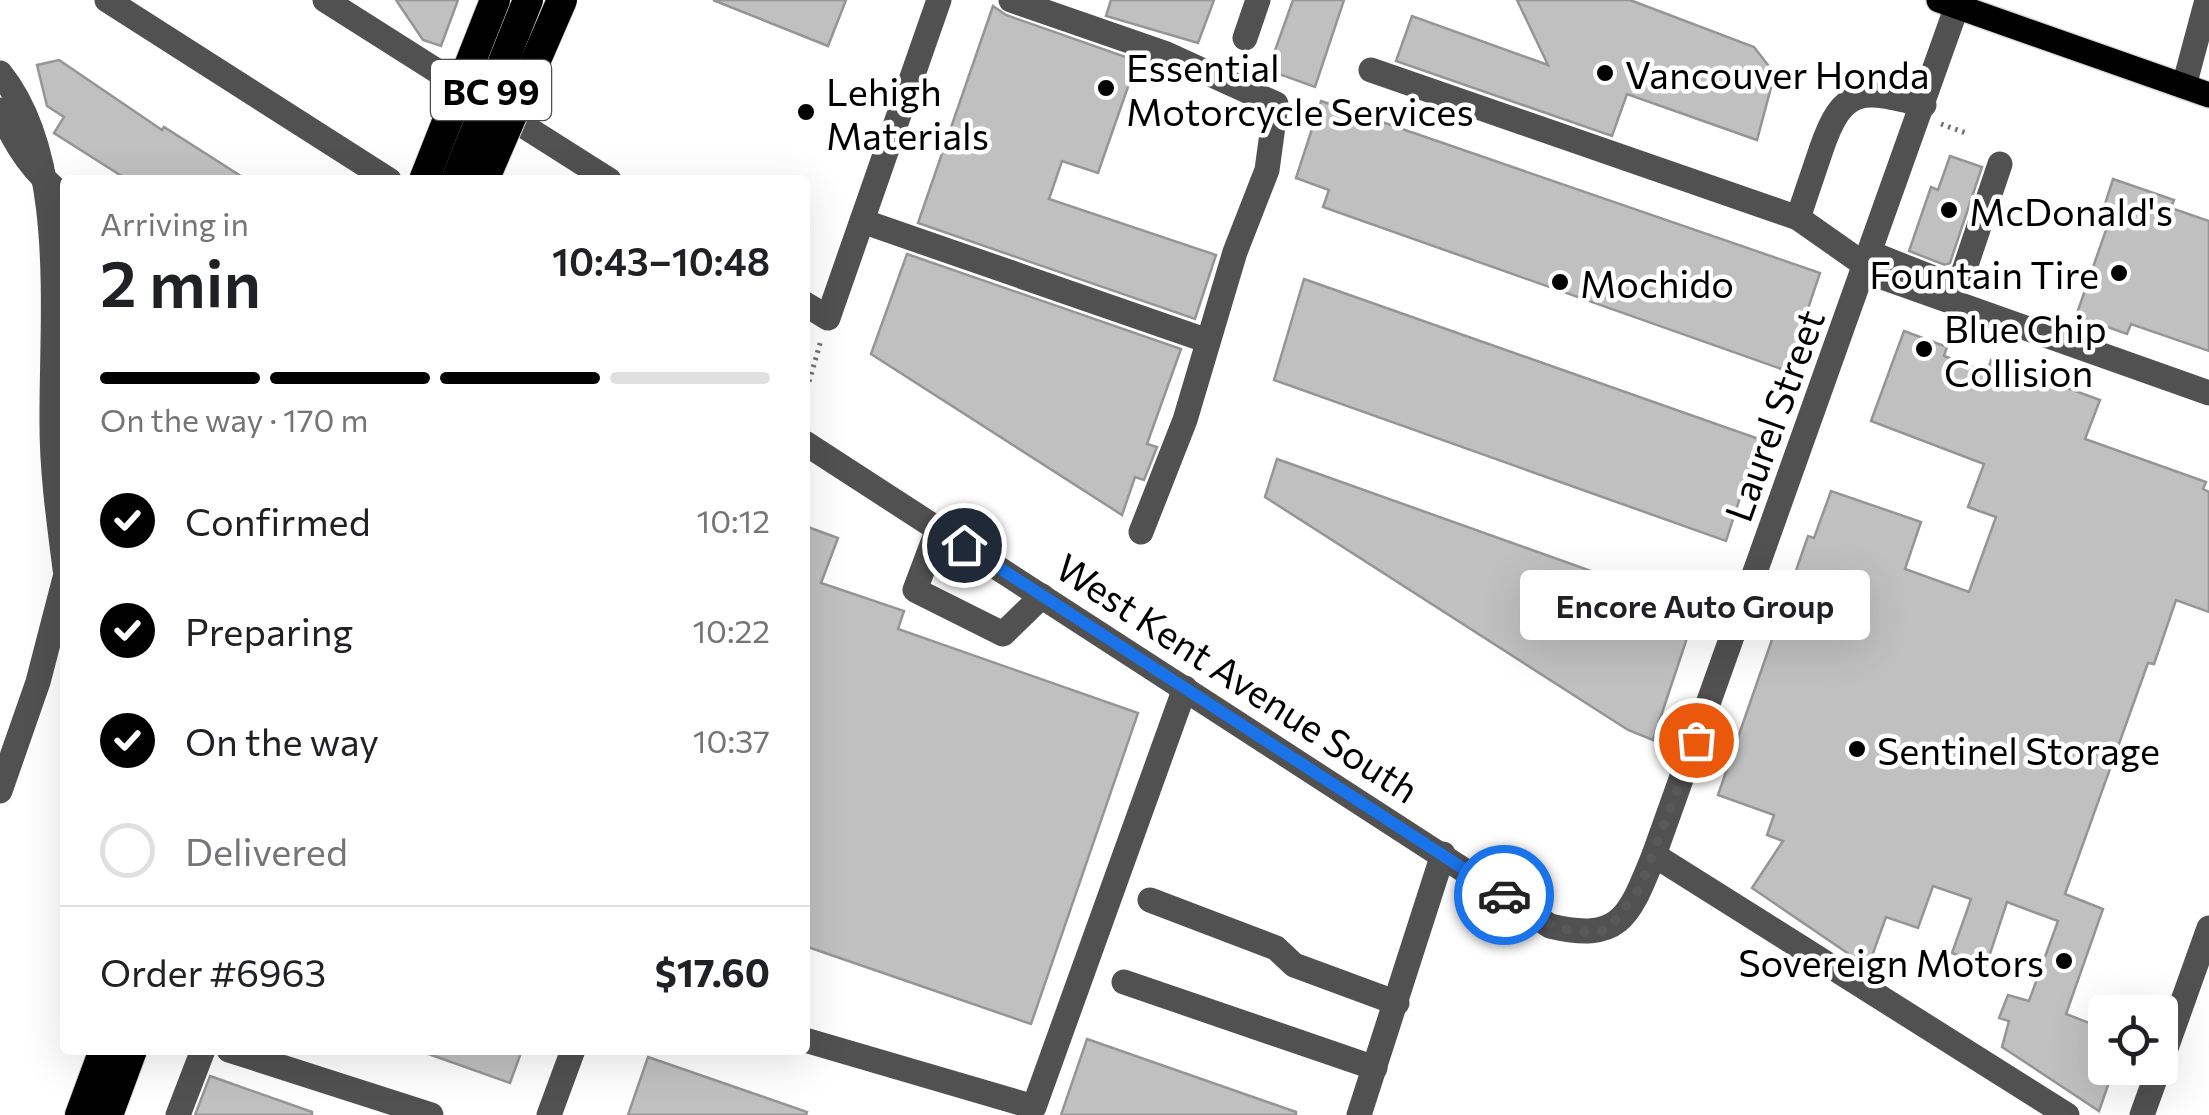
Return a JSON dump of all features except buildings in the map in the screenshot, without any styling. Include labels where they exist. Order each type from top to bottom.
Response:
[{"type":"highway","name":"BC 99","points":[[426,175],[495,0]]},
{"type":"highway","name":"BC 99","points":[[458,175],[528,0]]},
{"type":"highway","points":[[486,175],[562,0]]},
{"type":"highway","points":[[80,1115],[102,1055]]},
{"type":"highway","points":[[108,1115],[130,1055]]},
{"type":"main road","points":[[1948,3],[2197,90]]},
{"type":"street","points":[[107,0],[381,175]]},
{"type":"street","points":[[325,0],[601,175]]},
{"type":"street","points":[[810,307],[828,318],[939,0]]},
{"type":"street","points":[[1011,0],[1164,53],[1276,104],[1268,170],[1235,252],[1185,420],[1141,532]]},
{"type":"street","points":[[1245,38],[1258,0]]},
{"type":"street","points":[[2197,90],[2206,0]]},
{"type":"street","name":"Laurel Street","points":[[1584,934],[1608,930],[1623,916],[1654,856],[1868,260],[1932,114],[1948,3]]},
{"type":"street","points":[[1371,70],[1798,218],[1868,260],[1946,283],[1963,274],[2000,164]]},
{"type":"street","points":[[0,74],[16,94],[41,158],[51,234],[52,428],[60,515]]},
{"type":"street","points":[[1798,218],[1833,115],[1848,100],[1872,94],[1932,114]]},
{"type":"street","points":[[0,110],[16,145],[42,180],[60,193]]},
{"type":"street","points":[[862,221],[1208,341]]},
{"type":"street","points":[[1868,260],[1882,278],[2209,394]]},
{"type":"street","name":"West Kent Avenue South","points":[[810,446],[1550,926],[1584,934]]},
{"type":"street","points":[[938,528],[914,590],[1003,634],[1042,596]]},
{"type":"street","points":[[0,791],[38,682],[60,597]]},
{"type":"street","points":[[810,1041],[1034,1107],[1185,688]]},
{"type":"street","points":[[1358,1115],[1398,1002],[1443,854]]},
{"type":"street","points":[[1654,856],[2067,1115]]},
{"type":"street","points":[[1150,900],[1276,948],[1294,965],[1398,1002]]},
{"type":"street","points":[[2178,1030],[2199,988],[2209,928]]},
{"type":"street","points":[[1124,982],[1376,1068]]},
{"type":"street","points":[[178,1115],[201,1055]]},
{"type":"street","points":[[245,1055],[432,1115]]},
{"type":"street","points":[[549,1115],[571,1055]]},
{"type":"street","points":[[2142,1115],[2153,1085]]},
{"type":"path","points":[[1932,114],[1966,133]]},
{"type":"path","points":[[810,379],[828,318]]},
{"type":"way so far","points":[[1504,895],[1550,926],[1584,934],[1608,930],[1633,903],[1640,888],[1696,740]]},
{"type":"place","name":"Vancouver Honda","points":[[1605,73]]},
{"type":"place","name":"Essential Motorcycle Services","points":[[1106,88]]},
{"type":"place","name":"Lehigh Materials","points":[[806,112]]},
{"type":"place","name":"McDonald's","points":[[1949,210]]},
{"type":"place","name":"Fountain Tire","points":[[2119,273]]},
{"type":"place","name":"Mochido","points":[[1560,282]]},
{"type":"place","name":"Blue Chip Collision","points":[[1924,349]]},
{"type":"place","name":"Encore Auto Group","points":[[1696,740]]},
{"type":"place","name":"Sentinel Storage","points":[[1857,749]]},
{"type":"place","name":"Sovereign Motors","points":[[2064,961]]},
{"type":"route","points":[[964,545],[1504,895]]}]
